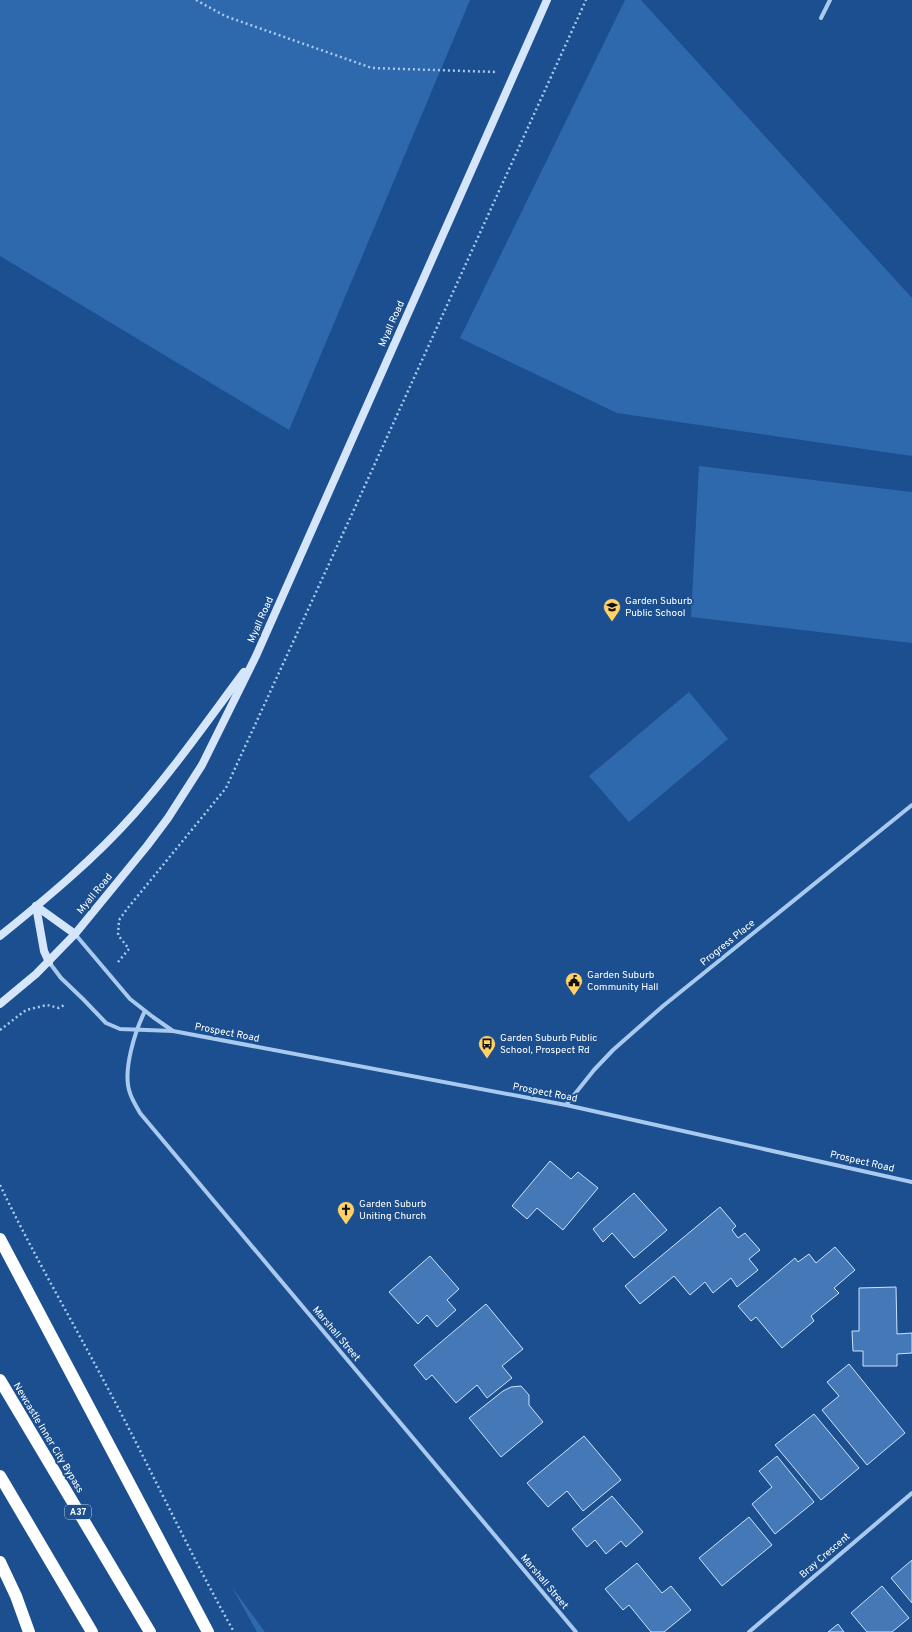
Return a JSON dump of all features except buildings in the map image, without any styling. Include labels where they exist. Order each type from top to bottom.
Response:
[{"type":"highway","points":[[0,1239],[208,1632]]},
{"type":"highway","name":"Newcastle Inner City Bypass","points":[[0,1380],[150,1632]]},
{"type":"highway","points":[[0,1476],[92,1632]]},
{"type":"highway","points":[[0,1562],[16,1596],[29,1632]]},
{"type":"main road","name":"Myall Road","points":[[0,1004],[49,962],[75,934],[147,846],[189,787],[202,765],[256,656],[547,0]]},
{"type":"main road","name":"Myall Road","points":[[0,936],[100,849],[133,815],[156,789],[256,656]]},
{"type":"main road","points":[[36,906],[75,934]]},
{"type":"main road","points":[[36,906],[44,950],[49,962]]},
{"type":"street","points":[[822,18],[830,0]]},
{"type":"street","name":"Progress Place","points":[[566,1105],[594,1070],[613,1050],[669,1001],[912,805]]},
{"type":"street","name":"Prospect Road","points":[[75,934],[126,994],[144,1011],[174,1031]]},
{"type":"street","name":"Prospect Road","points":[[49,962],[61,978],[106,1024],[120,1029],[174,1031],[566,1105],[912,1182]]},
{"type":"street","name":"Marshall Street","points":[[144,1011],[136,1030],[127,1072],[129,1092],[140,1113],[576,1632]]},
{"type":"street","name":"Bray Crescent","points":[[749,1632],[912,1493]]},
{"type":"path","points":[[196,0],[225,16],[372,68],[515,73]]},
{"type":"path","points":[[129,949],[118,935],[119,920],[134,899],[226,788],[361,496],[586,0]]},
{"type":"path","points":[[0,1185],[234,1632]]},
{"type":"shaded area","points":[[0,0],[470,0],[289,430],[0,256]]},
{"type":"shaded area","points":[[625,0],[641,0],[912,298],[912,456],[617,413],[460,338]]},
{"type":"shaded area","points":[[699,466],[912,492],[912,643],[691,617]]},
{"type":"shaded area","points":[[689,692],[728,739],[629,822],[589,776]]},
{"type":"shaded area","points":[[232,1587],[265,1632],[257,1632]]},
{"type":"place","name":"Garden Suburb Public School","points":[[612,622]]},
{"type":"place","name":"Garden Suburb Community Hall","points":[[574,996]]},
{"type":"place","name":"Garden Suburb Public School, Prospect Rd","points":[[487,1059]]},
{"type":"place","name":"Garden Suburb Uniting Church","points":[[346,1225]]}]
